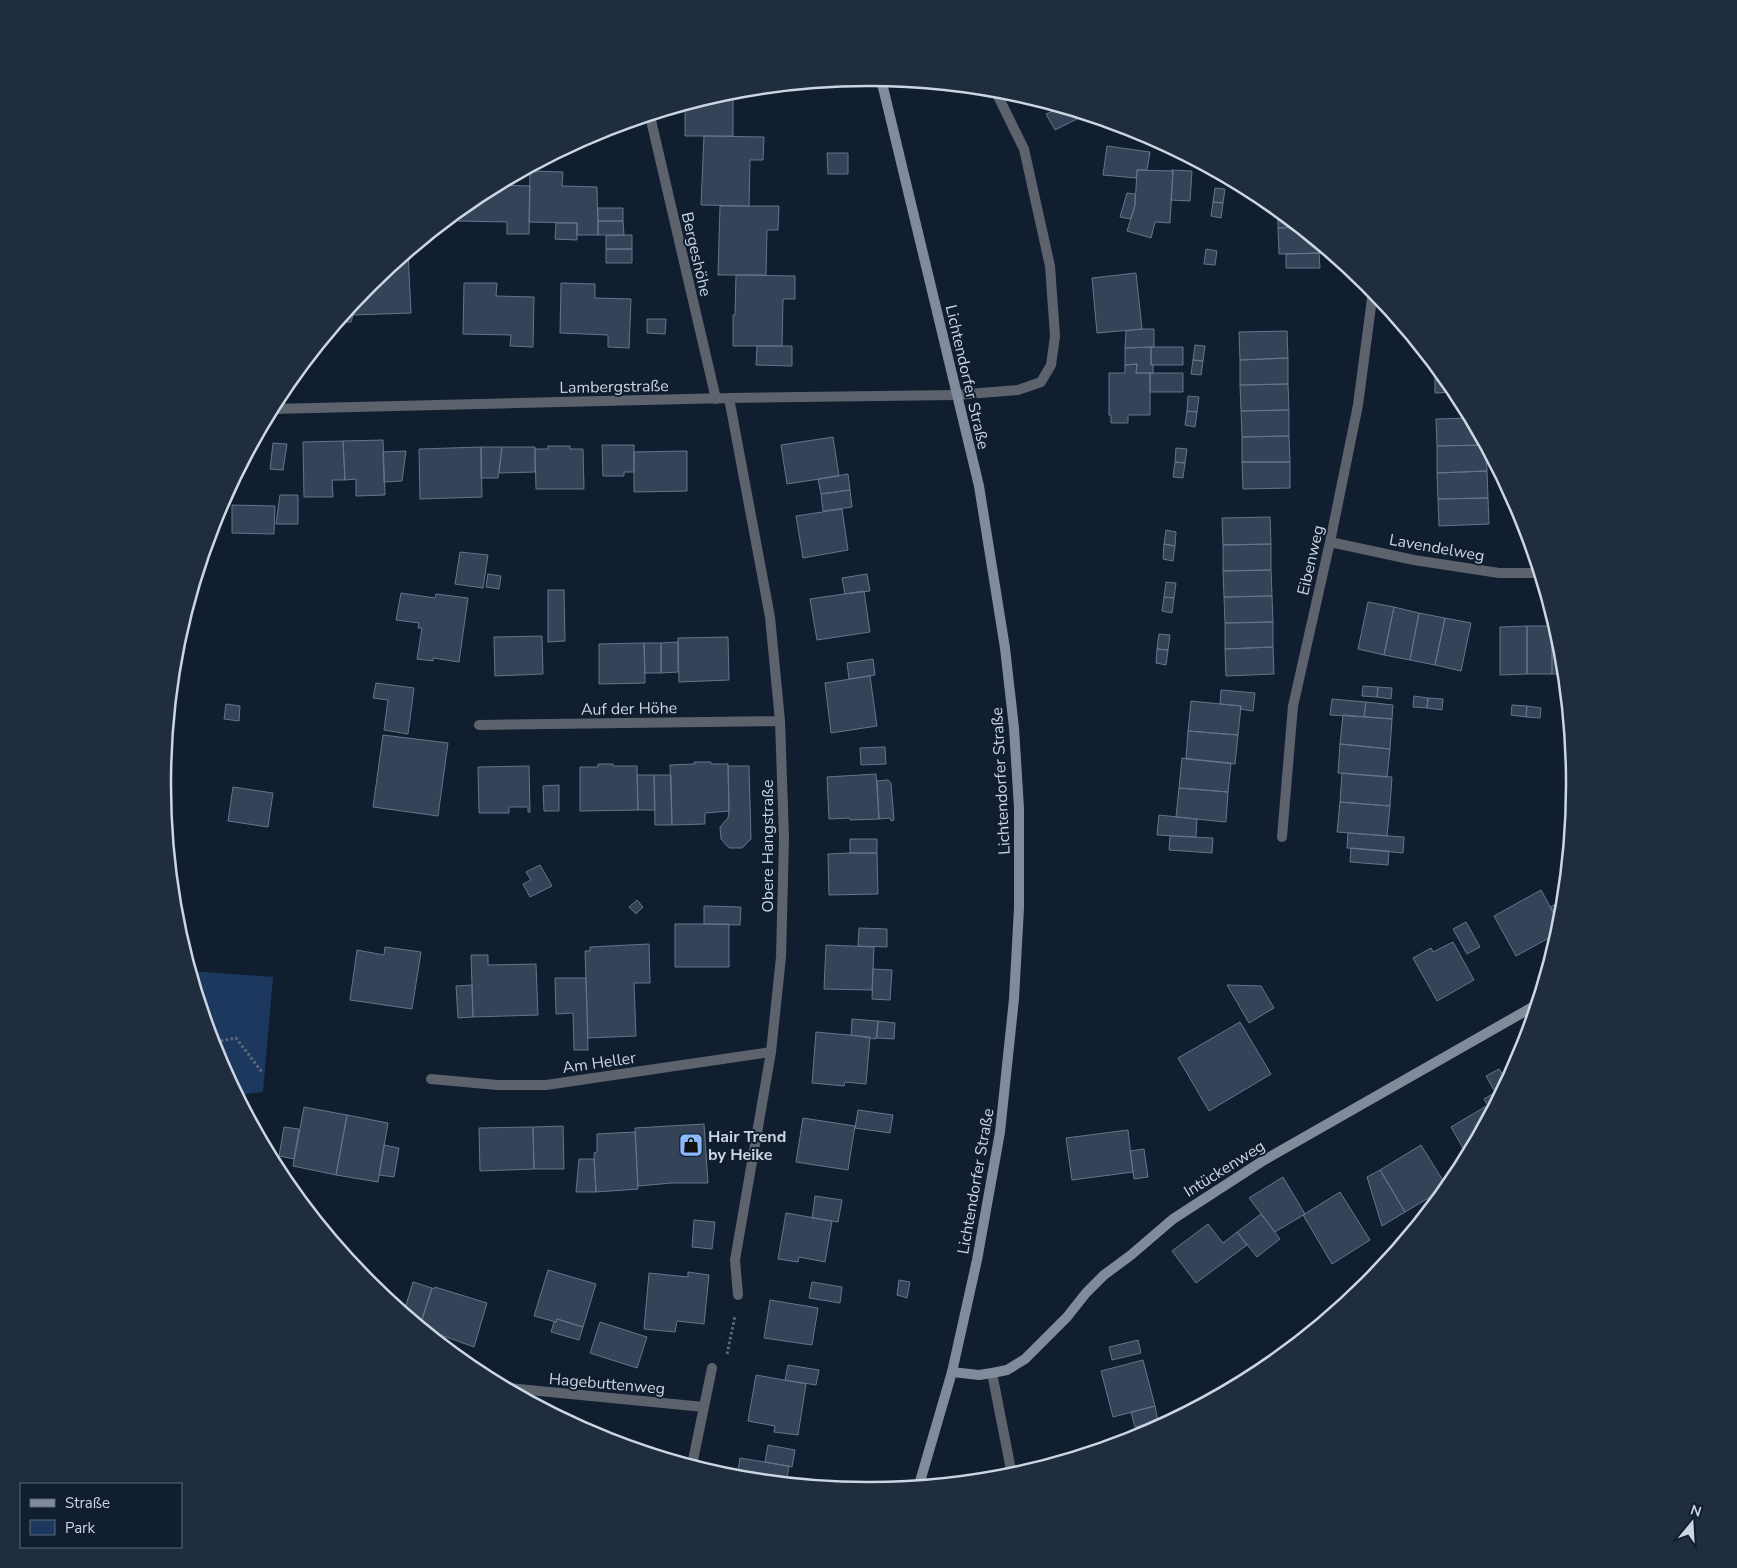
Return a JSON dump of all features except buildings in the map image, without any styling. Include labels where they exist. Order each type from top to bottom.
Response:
[{"type":"main road","name":"Lichtendorfer Straße","points":[[883,87],[978,486],[1005,648],[1014,728],[1019,808],[1019,908],[1014,999],[1001,1123],[977,1260],[952,1372],[921,1479]]},
{"type":"main road","name":"Intückenweg","points":[[952,1372],[979,1375],[992,1373],[1007,1370],[1025,1360],[1068,1317],[1086,1293],[1104,1274],[1131,1255],[1173,1219],[1261,1162],[1529,1009]]},
{"type":"street","name":"Lambergstraße","points":[[280,409],[729,398],[956,395],[1018,390],[1041,382],[1051,365],[1055,336],[1050,266],[1024,148],[1000,99]]},
{"type":"street","name":"Bergeshöhe","points":[[651,121],[716,399]]},
{"type":"street","name":"Eibenweg","points":[[1282,837],[1293,706],[1330,542],[1358,405],[1372,301]]},
{"type":"street","name":"Obere Hangstraße","points":[[729,398],[770,617],[780,721],[784,838],[781,957],[771,1052],[735,1260],[738,1295]]},
{"type":"street","name":"Lavendelweg","points":[[1330,542],[1414,560],[1498,573],[1533,574]]},
{"type":"street","name":"Auf der Höhe","points":[[479,725],[780,721]]},
{"type":"street","name":"Am Heller","points":[[431,1079],[498,1085],[546,1085],[771,1052]]},
{"type":"street","points":[[693,1459],[712,1368]]},
{"type":"street","points":[[992,1373],[1010,1467]]},
{"type":"street","name":"Hagebuttenweg","points":[[523,1389],[704,1407]]},
{"type":"path","points":[[221,1041],[236,1038],[262,1072]]},
{"type":"path","points":[[728,1354],[736,1311]]},
{"type":"green space","points":[[197,971],[273,977],[263,1092],[244,1094],[224,1051]]},
{"type":"place","name":"Hair Trend by Heike","points":[[691,1145]]}]
